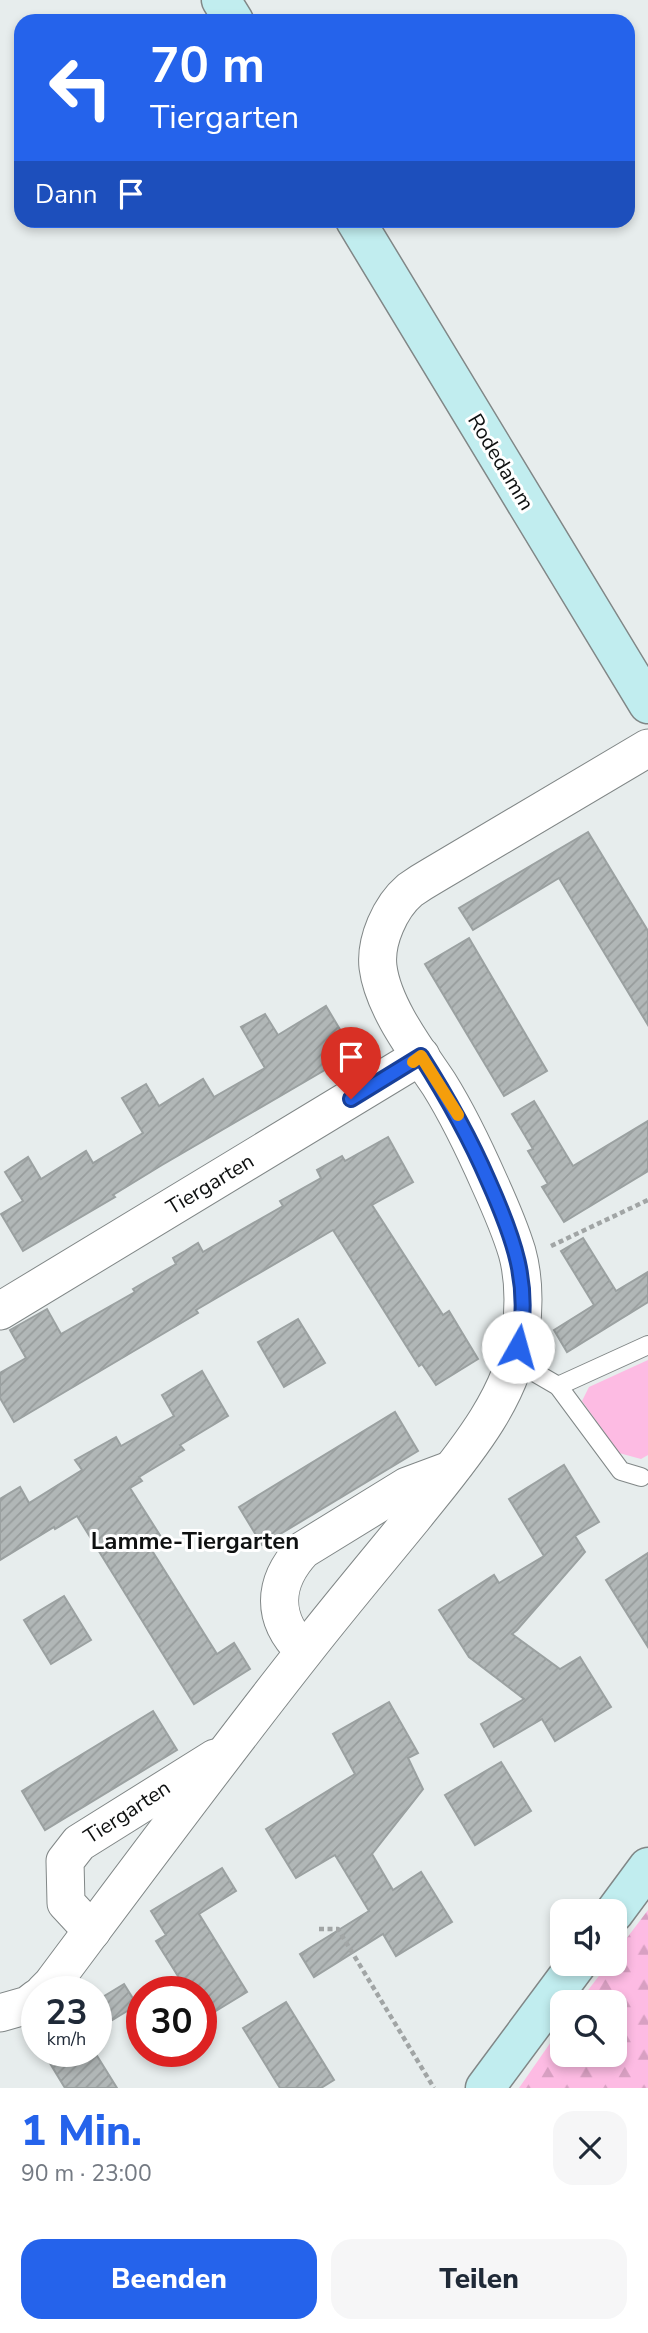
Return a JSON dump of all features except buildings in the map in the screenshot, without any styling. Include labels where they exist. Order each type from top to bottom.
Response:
[{"type":"main road","name":"Rodedamm","points":[[360,228],[648,704]]},
{"type":"main road","points":[[624,1899],[648,1867]]},
{"type":"main road","points":[[485,2088],[568,1976]]},
{"type":"street","name":"Tiergarten","points":[[58,1976],[304,1651],[479,1432],[515,1361],[523,1305],[519,1261],[502,1211],[452,1104],[384,990],[378,966],[379,948],[395,907],[409,891],[432,876],[648,748]]},
{"type":"street","name":"Tiergarten","points":[[0,1311],[421,1056]]},
{"type":"street","points":[[304,1651],[290,1638],[282,1618],[281,1580],[290,1564],[303,1550],[407,1486],[451,1469]]},
{"type":"street","name":"Tiergarten","points":[[92,1931],[66,1903],[65,1861],[79,1843],[202,1764],[228,1751]]},
{"type":"street","points":[[0,2013],[21,2007]]},
{"type":"lane","points":[[558,1386],[648,1345]]},
{"type":"lane","points":[[515,1361],[558,1386],[621,1471],[641,1477]]},
{"type":"path","points":[[519,1261],[648,1200]]},
{"type":"path","points":[[319,1929],[338,1929],[433,2088]]},
{"type":"green space","points":[[648,1360],[648,1455],[641,1459],[619,1453],[582,1401],[589,1387]]},
{"type":"green space","points":[[648,1910],[648,2088],[519,2088],[550,2043],[550,2067],[627,2067],[627,1990],[588,1990],[599,1976],[627,1976],[627,1938]]},
{"type":"slow traffic","points":[[413,1062],[421,1056],[458,1115]]},
{"type":"district","name":"Lamme-Tiergarten","points":[[195,1541]]},
{"type":"route","points":[[351,1099],[421,1056],[452,1104],[466,1132],[502,1211],[517,1252],[523,1305],[518,1347]]}]
